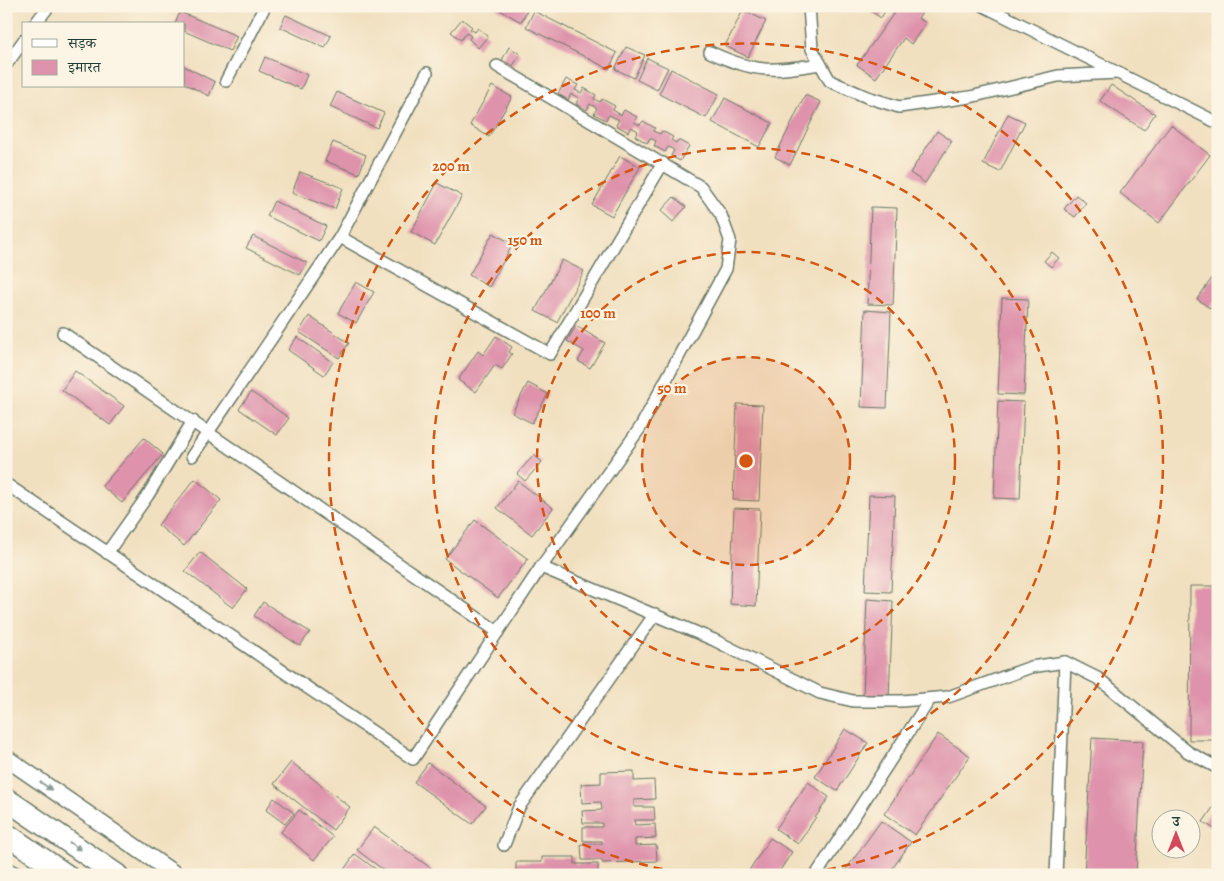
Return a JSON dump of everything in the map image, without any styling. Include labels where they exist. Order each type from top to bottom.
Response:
[{"type":"highway","points":[[6,799],[117,875]]},
{"type":"highway","points":[[6,834],[66,875]]},
{"type":"street","points":[[37,22],[49,6]]},
{"type":"street","points":[[226,81],[265,6]]},
{"type":"street","points":[[809,6],[812,49],[830,81],[867,97],[899,107],[970,96],[1058,76],[1117,73]]},
{"type":"street","points":[[984,6],[1218,123]]},
{"type":"street","points":[[6,65],[22,43]]},
{"type":"street","points":[[710,52],[740,66],[762,70],[820,64]]},
{"type":"street","points":[[6,484],[413,759],[541,567],[640,428],[726,270],[730,240],[721,215],[701,187],[497,66]]},
{"type":"street","points":[[192,456],[340,237],[427,73]]},
{"type":"street","points":[[340,237],[550,354],[663,163]]},
{"type":"street","points":[[63,333],[498,632]]},
{"type":"street","points":[[107,553],[148,495],[193,421]]},
{"type":"street","points":[[541,567],[714,640],[820,693],[853,701],[948,698],[1031,667],[1065,662],[1099,679],[1188,752],[1218,768]]},
{"type":"street","points":[[504,845],[519,807],[655,614]]},
{"type":"street","points":[[1056,875],[1065,662]]},
{"type":"street","points":[[816,875],[930,699]]},
{"type":"street","points":[[6,758],[176,875]]},
{"type":"street","points":[[6,870],[14,875]]},
{"type":"building","points":[[493,6],[522,6],[528,9],[521,22]]},
{"type":"building","points":[[863,6],[888,6],[881,18]]},
{"type":"building","points":[[899,6],[920,6],[925,9],[918,18],[926,23],[911,44],[904,38],[876,78],[857,65]]},
{"type":"building","points":[[743,10],[766,21],[748,57],[725,46]]},
{"type":"building","points":[[534,11],[617,53],[609,69],[526,27]]},
{"type":"building","points":[[180,12],[237,36],[230,51],[185,31],[185,22],[176,22]]},
{"type":"building","points":[[286,15],[331,36],[325,48],[280,27]]},
{"type":"building","points":[[462,19],[472,27],[470,29],[475,32],[478,28],[488,36],[478,48],[469,39],[471,36],[466,33],[461,40],[451,32]]},
{"type":"building","points":[[509,47],[520,54],[513,66],[502,60]]},
{"type":"building","points":[[626,47],[645,55],[634,78],[615,69]]},
{"type":"building","points":[[265,57],[307,75],[301,89],[259,71]]},
{"type":"building","points":[[647,58],[668,68],[657,90],[637,80]]},
{"type":"building","points":[[185,67],[215,82],[209,96],[185,84]]},
{"type":"building","points":[[671,69],[719,94],[706,118],[659,94]]},
{"type":"building","points":[[566,79],[578,85],[575,90],[581,93],[584,88],[596,95],[594,99],[600,102],[602,99],[615,106],[613,110],[621,115],[624,110],[637,117],[634,122],[640,125],[643,121],[655,128],[653,131],[660,134],[662,131],[673,137],[671,140],[676,143],[678,140],[689,146],[680,161],[671,156],[674,150],[668,147],[665,152],[654,146],[656,141],[650,138],[647,143],[635,136],[638,131],[631,127],[628,132],[616,125],[619,120],[609,115],[606,120],[594,114],[597,108],[590,104],[587,110],[576,104],[579,98],[571,94],[568,100],[558,94]]},
{"type":"building","points":[[1111,85],[1155,114],[1144,130],[1100,101]]},
{"type":"building","points":[[492,86],[512,97],[489,137],[470,125]]},
{"type":"building","points":[[337,92],[384,113],[377,128],[330,107]]},
{"type":"building","points":[[805,95],[821,102],[790,165],[775,157]]},
{"type":"building","points":[[725,98],[772,123],[759,147],[712,122]]},
{"type":"building","points":[[1008,114],[1025,122],[1000,172],[983,164]]},
{"type":"building","points":[[1171,125],[1210,155],[1159,223],[1120,193]]},
{"type":"building","points":[[937,131],[952,141],[925,183],[910,173]]},
{"type":"building","points":[[333,142],[366,155],[359,174],[325,161]]},
{"type":"building","points":[[620,156],[640,167],[612,216],[592,205]]},
{"type":"building","points":[[300,172],[343,188],[335,209],[292,193]]},
{"type":"building","points":[[437,183],[462,196],[435,245],[411,232]]},
{"type":"building","points":[[1076,195],[1086,203],[1075,217],[1064,209]]},
{"type":"building","points":[[674,197],[686,207],[673,222],[661,211]]},
{"type":"building","points":[[274,201],[326,226],[319,241],[267,216]]},
{"type":"building","points":[[871,207],[897,208],[893,305],[867,304]]},
{"type":"building","points":[[493,233],[513,244],[489,287],[469,275]]},
{"type":"building","points":[[253,236],[307,263],[300,275],[246,248]]},
{"type":"building","points":[[1052,252],[1059,258],[1051,267],[1044,261]]},
{"type":"building","points":[[562,260],[584,271],[557,322],[535,311]]},
{"type":"building","points":[[1218,270],[1218,297],[1210,308],[1197,299]]},
{"type":"building","points":[[356,282],[374,292],[356,323],[338,313]]},
{"type":"building","points":[[1002,298],[1028,299],[1024,395],[998,394]]},
{"type":"building","points":[[865,310],[891,312],[887,408],[861,407]]},
{"type":"building","points":[[309,316],[349,343],[339,358],[299,332]]},
{"type":"building","points":[[576,326],[605,343],[590,368],[578,361],[584,351],[567,341]]},
{"type":"building","points":[[496,336],[512,347],[509,352],[512,354],[502,369],[495,365],[476,392],[458,380],[478,351],[483,355]]},
{"type":"building","points":[[297,337],[333,362],[324,375],[288,350]]},
{"type":"building","points":[[75,371],[124,406],[110,425],[62,390]]},
{"type":"building","points":[[528,383],[548,394],[532,423],[512,413]]},
{"type":"building","points":[[251,392],[289,418],[277,435],[239,409]]},
{"type":"building","points":[[998,401],[1024,402],[1020,499],[994,498]]},
{"type":"building","points":[[737,404],[763,405],[759,501],[733,500]]},
{"type":"building","points":[[144,438],[163,454],[122,503],[102,486]]},
{"type":"building","points":[[534,455],[542,462],[525,481],[517,474]]},
{"type":"building","points":[[195,479],[221,500],[184,546],[158,525]]},
{"type":"building","points":[[518,481],[553,508],[532,535],[497,508]]},
{"type":"building","points":[[869,495],[895,496],[891,592],[865,591]]},
{"type":"building","points":[[734,508],[760,509],[756,606],[730,604]]},
{"type":"building","points":[[475,520],[528,559],[498,598],[445,559]]},
{"type":"building","points":[[200,552],[247,589],[233,608],[185,571]]},
{"type":"building","points":[[1190,586],[1218,586],[1218,740],[1189,740]]},
{"type":"building","points":[[867,599],[893,601],[889,697],[863,696]]},
{"type":"building","points":[[263,602],[310,632],[300,646],[254,616]]},
{"type":"building","points":[[845,729],[868,743],[837,791],[815,777]]},
{"type":"building","points":[[938,734],[970,756],[915,835],[884,814]]},
{"type":"building","points":[[1092,738],[1143,741],[1136,875],[1084,875]]},
{"type":"building","points":[[291,762],[350,807],[333,830],[274,784]]},
{"type":"building","points":[[428,763],[486,806],[472,824],[414,782]]},
{"type":"building","points":[[634,771],[634,781],[654,780],[655,799],[634,800],[634,807],[654,807],[655,820],[634,820],[635,825],[655,824],[656,838],[635,839],[635,846],[656,845],[657,861],[602,863],[602,860],[582,860],[581,844],[602,844],[602,841],[583,841],[583,827],[602,827],[602,823],[583,823],[582,811],[602,810],[601,802],[582,803],[581,784],[601,783],[601,772]]},
{"type":"building","points":[[808,782],[829,797],[798,844],[776,829]]},
{"type":"building","points":[[274,798],[294,813],[285,824],[266,810]]},
{"type":"building","points":[[1214,806],[1218,808],[1218,831],[1203,822]]},
{"type":"building","points":[[299,810],[333,837],[314,860],[281,832]]},
{"type":"building","points":[[881,821],[911,842],[888,875],[842,875]]},
{"type":"building","points":[[374,827],[432,869],[428,875],[390,875],[357,850]]},
{"type":"building","points":[[770,838],[792,852],[777,875],[746,875]]},
{"type":"building","points":[[355,854],[384,875],[340,875]]},
{"type":"building","points":[[542,857],[575,857],[575,864],[598,864],[598,875],[516,875],[516,862],[542,862]]}]
